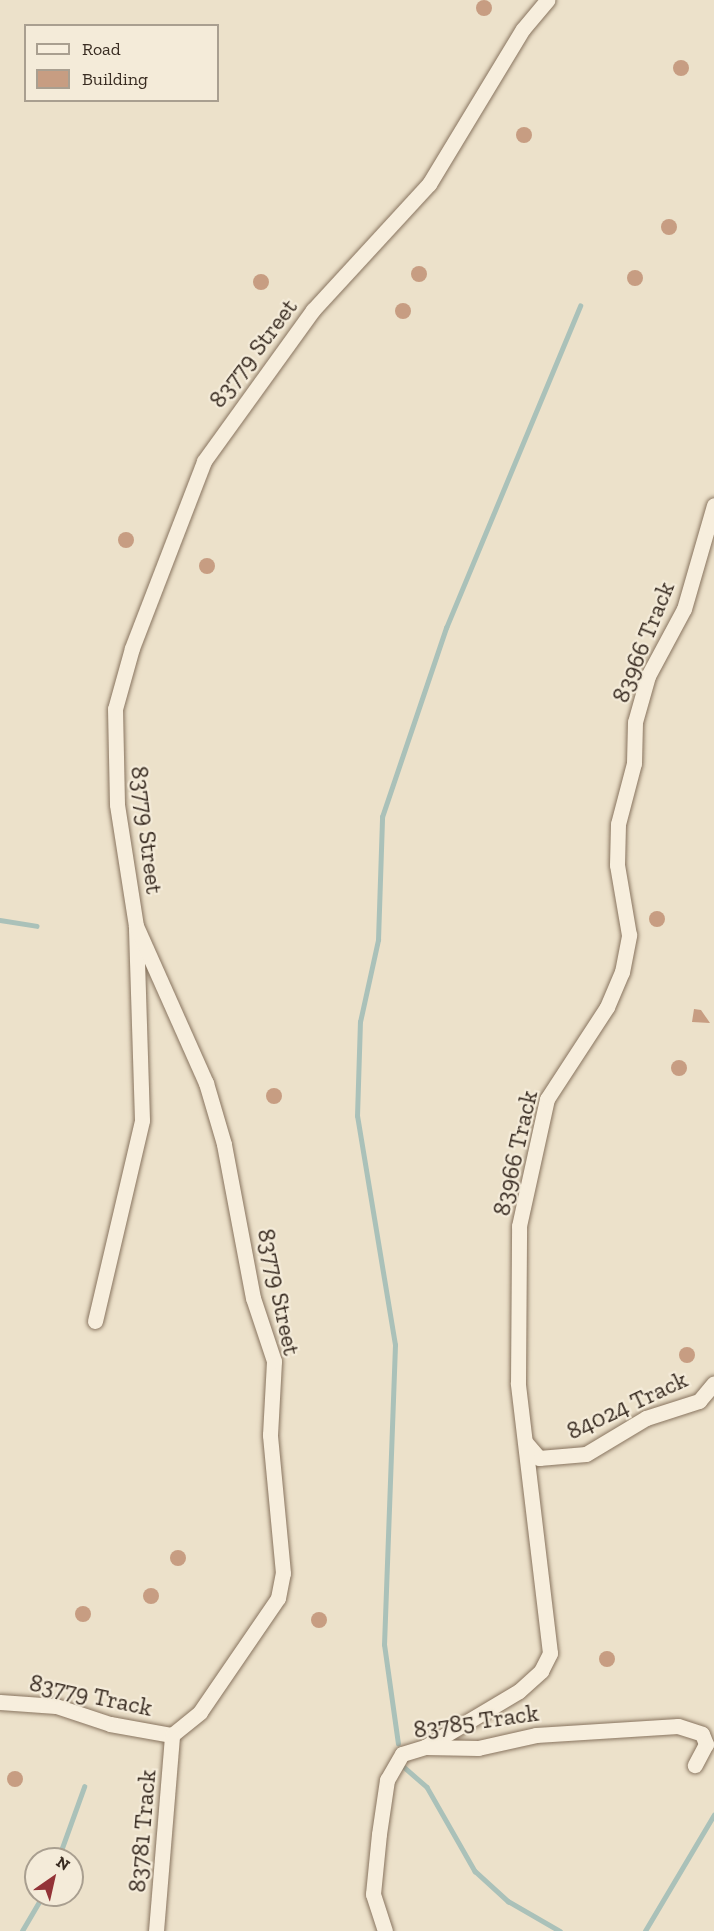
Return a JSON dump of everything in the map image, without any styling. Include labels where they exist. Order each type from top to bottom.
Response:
[{"type":"street","name":"83779 Street","points":[[172,1735],[200,1712],[267,1617],[283,1573],[282,1536],[270,1435],[274,1361],[253,1299],[224,1144],[206,1083],[136,926],[117,804],[116,709],[136,638],[204,461],[313,310],[429,184],[523,29],[548,0]]},
{"type":"street","name":"83966 Track","points":[[425,1747],[519,1691],[541,1671],[550,1653],[518,1383],[519,1226],[537,1136],[562,1069],[589,1038],[622,972],[629,935],[617,865],[618,824],[634,763],[637,712],[648,676],[684,609],[714,505]]},
{"type":"street","points":[[95,1322],[142,1120],[136,926]]},
{"type":"street","name":"84024 Track","points":[[526,1443],[538,1458],[586,1454],[646,1418],[699,1401],[714,1383]]},
{"type":"street","name":"83779 Track","points":[[0,1702],[56,1706],[110,1724],[172,1735]]},
{"type":"street","name":"83785 Track","points":[[385,1931],[374,1894],[387,1780],[402,1754],[425,1747],[478,1748],[536,1735],[678,1726],[702,1734],[706,1744],[695,1766]]},
{"type":"street","name":"83781 Track","points":[[156,1931],[172,1735]]},
{"type":"building","points":[[484,0],[492,8],[484,16],[476,8]]},
{"type":"building","points":[[681,60],[689,68],[681,76],[673,68]]},
{"type":"building","points":[[524,127],[532,135],[524,143],[516,135]]},
{"type":"building","points":[[669,219],[677,227],[669,235],[661,227]]},
{"type":"building","points":[[419,266],[427,274],[419,282],[411,274]]},
{"type":"building","points":[[635,270],[643,278],[635,286],[627,278]]},
{"type":"building","points":[[261,274],[269,282],[261,290],[253,282]]},
{"type":"building","points":[[403,303],[411,311],[403,319],[395,311]]},
{"type":"building","points":[[126,532],[134,540],[126,548],[118,540]]},
{"type":"building","points":[[207,558],[215,566],[207,574],[199,566]]},
{"type":"building","points":[[657,911],[665,919],[657,927],[649,919]]},
{"type":"building","points":[[694,1009],[701,1010],[710,1023],[692,1022]]},
{"type":"building","points":[[679,1060],[687,1068],[679,1076],[671,1068]]},
{"type":"building","points":[[274,1088],[282,1096],[274,1104],[266,1096]]},
{"type":"building","points":[[687,1347],[695,1355],[687,1363],[679,1355]]},
{"type":"building","points":[[178,1550],[186,1558],[178,1566],[170,1558]]},
{"type":"building","points":[[151,1588],[159,1596],[151,1604],[143,1596]]},
{"type":"building","points":[[83,1606],[91,1614],[83,1622],[75,1614]]},
{"type":"building","points":[[319,1612],[327,1620],[319,1628],[311,1620]]},
{"type":"building","points":[[607,1651],[615,1659],[607,1667],[599,1659]]},
{"type":"building","points":[[15,1771],[23,1779],[15,1787],[7,1779]]},
{"type":"waterway","points":[[398,1744],[384,1645],[395,1345],[357,1116],[360,1022],[378,940],[382,817],[446,628],[580,306]]},
{"type":"waterway","points":[[0,920],[37,926]]},
{"type":"waterway","points":[[404,1767],[427,1787],[475,1871],[508,1901],[560,1931]]},
{"type":"waterway","points":[[62,1847],[84,1787]]},
{"type":"waterway","points":[[645,1931],[714,1815]]},
{"type":"waterway","points":[[22,1931],[36,1907]]}]
